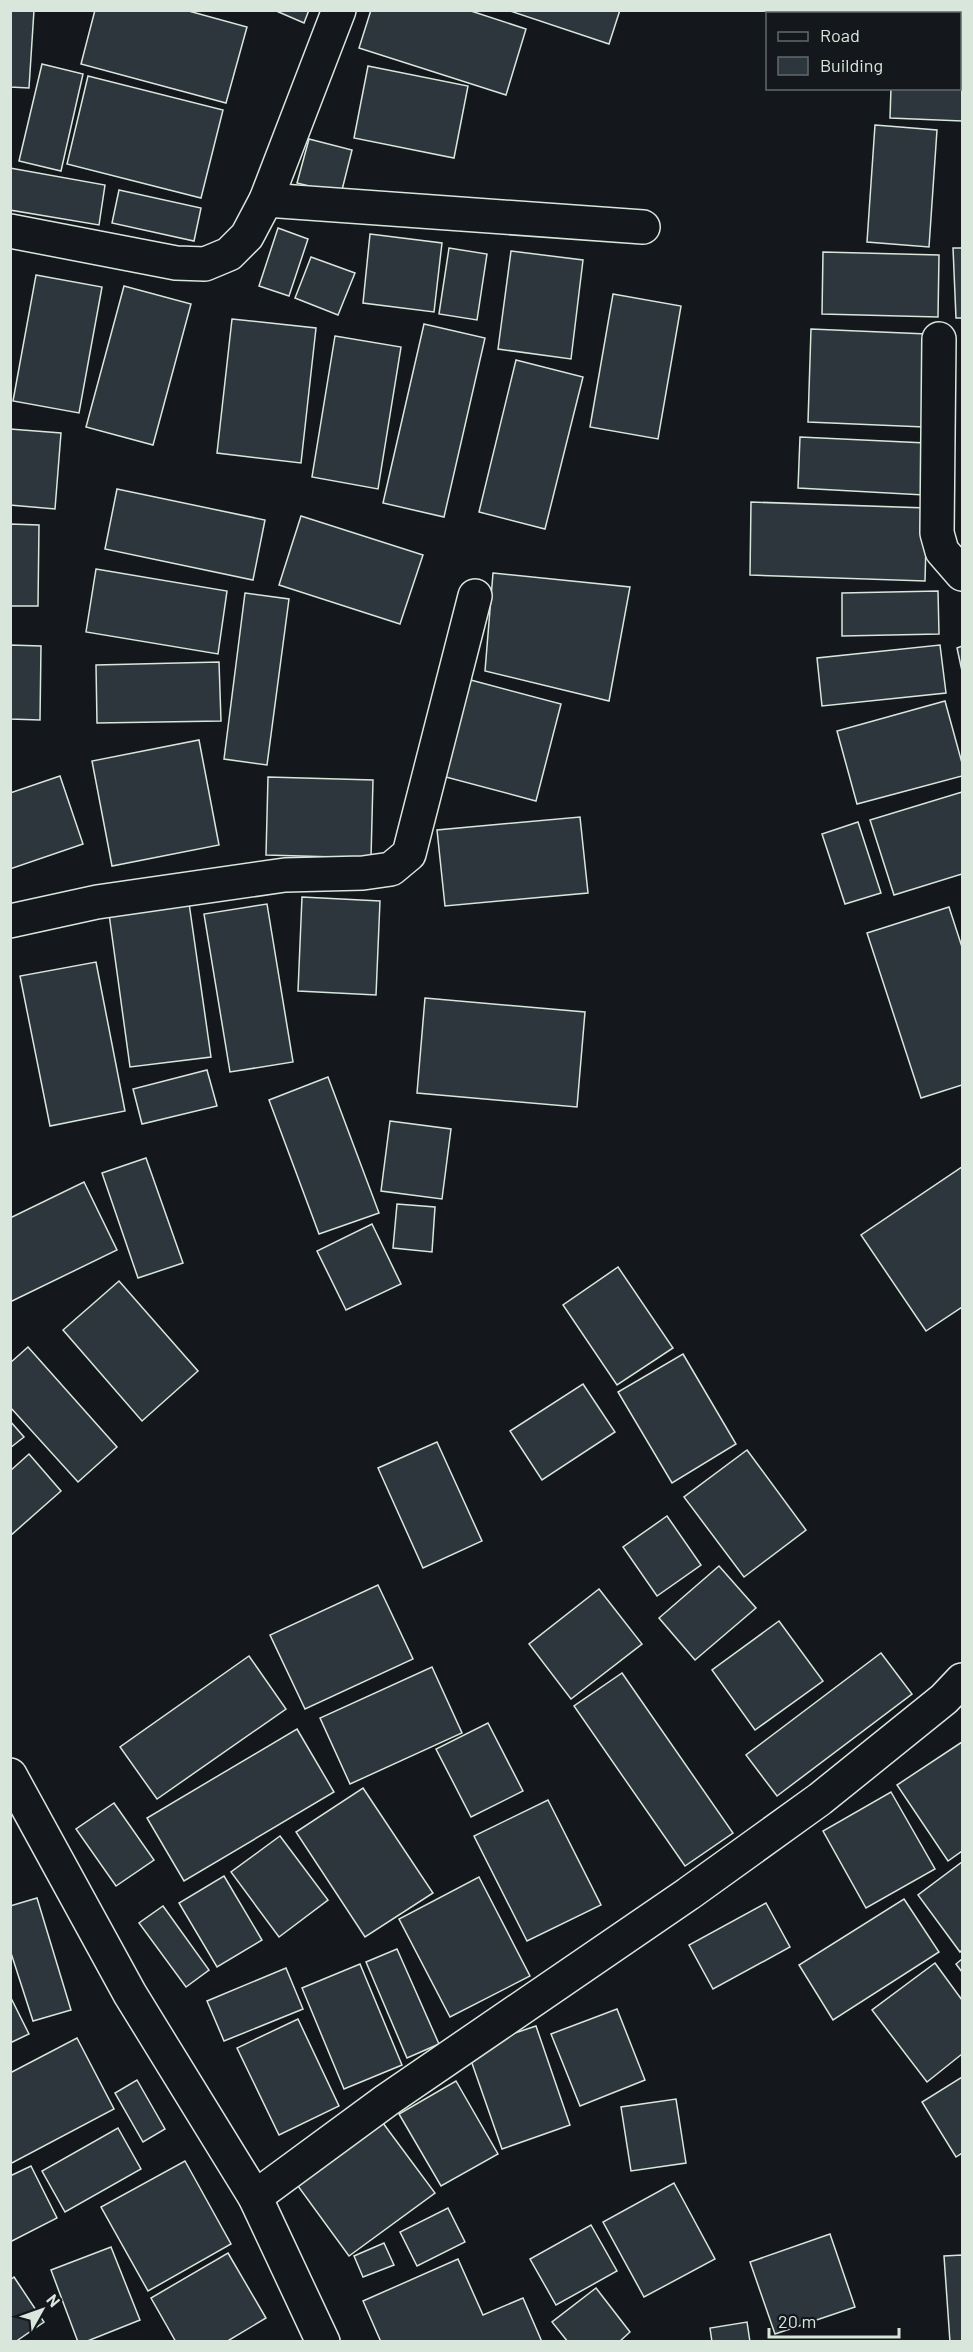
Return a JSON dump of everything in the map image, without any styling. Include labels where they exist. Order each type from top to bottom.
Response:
[{"type":"street","points":[[10,231],[176,263],[205,264],[229,254],[247,236],[266,200],[339,10]]},
{"type":"street","points":[[266,200],[643,227]]},
{"type":"street","points":[[939,339],[937,533],[942,551],[963,574]]},
{"type":"street","points":[[10,921],[97,902],[285,875],[363,873],[392,868],[409,854],[475,596]]},
{"type":"street","points":[[255,2197],[387,2100],[688,1894],[810,1806],[944,1699],[963,1680]]},
{"type":"street","points":[[10,1775],[130,1994],[255,2197],[323,2342]]},
{"type":"building","points":[[10,10],[34,10],[29,88],[10,87]]},
{"type":"building","points":[[95,10],[185,10],[247,27],[226,103],[81,64]]},
{"type":"building","points":[[274,10],[309,10],[304,23]]},
{"type":"building","points":[[371,10],[468,10],[526,29],[506,95],[359,48]]},
{"type":"building","points":[[507,10],[620,10],[609,44]]},
{"type":"building","points":[[962,31],[962,121],[890,118],[891,90],[961,90]]},
{"type":"building","points":[[42,64],[83,74],[61,171],[19,161]]},
{"type":"building","points":[[368,66],[468,86],[454,158],[354,138]]},
{"type":"building","points":[[88,76],[223,110],[201,198],[67,164]]},
{"type":"building","points":[[875,125],[937,130],[929,247],[867,242]]},
{"type":"building","points":[[309,139],[352,150],[341,194],[297,183]]},
{"type":"building","points":[[10,168],[105,185],[99,225],[10,210]]},
{"type":"building","points":[[119,190],[201,208],[194,241],[112,223]]},
{"type":"building","points":[[278,228],[308,239],[289,296],[259,286]]},
{"type":"building","points":[[370,234],[442,243],[434,312],[363,303]]},
{"type":"building","points":[[449,248],[487,254],[477,320],[439,314]]},
{"type":"building","points":[[953,248],[962,248],[962,318],[956,318]]},
{"type":"building","points":[[511,251],[583,260],[571,359],[498,349]]},
{"type":"building","points":[[823,252],[939,255],[938,317],[822,314]]},
{"type":"building","points":[[311,257],[355,273],[338,315],[295,298]]},
{"type":"building","points":[[36,275],[102,287],[79,413],[13,401]]},
{"type":"building","points":[[124,286],[191,304],[153,445],[86,427]]},
{"type":"building","points":[[613,294],[681,306],[658,439],[590,427]]},
{"type":"building","points":[[232,319],[316,328],[301,463],[217,453]]},
{"type":"building","points":[[424,324],[485,338],[444,517],[383,503]]},
{"type":"building","points":[[811,329],[927,334],[924,427],[808,422]]},
{"type":"building","points":[[335,336],[401,347],[378,489],[312,477]]},
{"type":"building","points":[[516,360],[583,377],[545,529],[479,512]]},
{"type":"building","points":[[10,429],[61,433],[55,509],[10,505]]},
{"type":"building","points":[[800,437],[926,443],[924,495],[798,488]]},
{"type":"building","points":[[117,489],[265,520],[253,580],[105,549]]},
{"type":"building","points":[[751,502],[927,508],[925,581],[750,575]]},
{"type":"building","points":[[301,516],[423,555],[400,624],[279,585]]},
{"type":"building","points":[[10,524],[39,525],[38,606],[10,606]]},
{"type":"building","points":[[96,569],[227,591],[218,654],[86,632]]},
{"type":"building","points":[[493,573],[630,587],[609,701],[485,671]]},
{"type":"building","points":[[938,591],[939,634],[842,636],[842,593]]},
{"type":"building","points":[[245,593],[289,599],[267,765],[224,759]]},
{"type":"building","points":[[10,645],[41,646],[40,720],[10,719]]},
{"type":"building","points":[[940,645],[946,693],[822,706],[817,658]]},
{"type":"building","points":[[962,646],[962,671],[957,648]]},
{"type":"building","points":[[219,662],[221,721],[97,723],[96,665]]},
{"type":"building","points":[[467,679],[561,704],[536,801],[442,776]]},
{"type":"building","points":[[945,701],[962,763],[962,776],[857,804],[837,731]]},
{"type":"building","points":[[199,740],[219,845],[112,866],[92,761]]},
{"type":"building","points":[[60,776],[83,844],[10,869],[10,793]]},
{"type":"building","points":[[268,777],[373,780],[371,858],[266,855]]},
{"type":"building","points":[[962,792],[962,874],[894,895],[870,820]]},
{"type":"building","points":[[580,817],[588,893],[445,906],[437,830]]},
{"type":"building","points":[[858,822],[881,893],[845,904],[822,834]]},
{"type":"building","points":[[302,897],[380,901],[376,995],[298,991]]},
{"type":"building","points":[[189,903],[211,1057],[130,1067],[109,914]]},
{"type":"building","points":[[267,904],[293,1062],[230,1072],[204,914]]},
{"type":"building","points":[[949,907],[962,947],[962,1085],[921,1098],[867,933]]},
{"type":"building","points":[[96,962],[125,1111],[50,1126],[20,976]]},
{"type":"building","points":[[425,998],[585,1012],[577,1107],[417,1093]]},
{"type":"building","points":[[207,1070],[217,1106],[142,1124],[133,1089]]},
{"type":"building","points":[[328,1077],[379,1213],[319,1234],[269,1100]]},
{"type":"building","points":[[390,1121],[451,1129],[442,1199],[381,1191]]},
{"type":"building","points":[[146,1158],[183,1263],[138,1278],[102,1173]]},
{"type":"building","points":[[962,1167],[962,1307],[926,1331],[861,1235]]},
{"type":"building","points":[[84,1182],[117,1250],[10,1302],[10,1218]]},
{"type":"building","points":[[397,1204],[435,1207],[432,1252],[393,1248]]},
{"type":"building","points":[[372,1224],[401,1284],[346,1310],[317,1251]]},
{"type":"building","points":[[618,1267],[673,1348],[617,1385],[563,1305]]},
{"type":"building","points":[[119,1281],[198,1371],[142,1421],[63,1330]]},
{"type":"building","points":[[28,1347],[117,1447],[78,1482],[10,1407],[10,1363]]},
{"type":"building","points":[[683,1354],[736,1444],[672,1483],[618,1392]]},
{"type":"building","points":[[583,1384],[615,1432],[542,1480],[510,1431]]},
{"type":"building","points":[[10,1421],[24,1437],[10,1448]]},
{"type":"building","points":[[437,1442],[482,1541],[423,1568],[378,1468]]},
{"type":"building","points":[[747,1450],[806,1530],[744,1577],[684,1497]]},
{"type":"building","points":[[29,1454],[61,1491],[10,1536],[10,1471]]},
{"type":"building","points":[[667,1516],[701,1565],[657,1596],[623,1547]]},
{"type":"building","points":[[719,1566],[756,1608],[695,1660],[659,1618]]},
{"type":"building","points":[[378,1585],[413,1659],[305,1709],[270,1635]]},
{"type":"building","points":[[599,1589],[642,1644],[571,1699],[529,1644]]},
{"type":"building","points":[[779,1621],[823,1681],[755,1730],[712,1670]]},
{"type":"building","points":[[881,1653],[912,1694],[777,1796],[746,1755]]},
{"type":"building","points":[[249,1656],[286,1709],[157,1799],[120,1747]]},
{"type":"building","points":[[432,1667],[462,1733],[350,1784],[320,1718]]},
{"type":"building","points":[[622,1673],[733,1833],[685,1866],[574,1706]]},
{"type":"building","points":[[488,1723],[523,1791],[471,1817],[436,1749]]},
{"type":"building","points":[[297,1729],[334,1792],[184,1881],[147,1818]]},
{"type":"building","points":[[962,1742],[962,1851],[948,1861],[897,1785]]},
{"type":"building","points":[[363,1788],[433,1893],[365,1937],[296,1832]]},
{"type":"building","points":[[891,1792],[935,1869],[866,1908],[823,1831]]},
{"type":"building","points":[[548,1800],[601,1905],[527,1941],[474,1836]]},
{"type":"building","points":[[114,1803],[154,1860],[116,1886],[76,1829]]},
{"type":"building","points":[[280,1836],[328,1900],[279,1937],[231,1872]]},
{"type":"building","points":[[962,1862],[962,1950],[960,1952],[918,1895]]},
{"type":"building","points":[[224,1876],[262,1940],[217,1967],[179,1903]]},
{"type":"building","points":[[479,1877],[530,1976],[450,2017],[399,1919]]},
{"type":"building","points":[[37,1898],[71,2010],[33,2021],[10,1950],[10,1906]]},
{"type":"building","points":[[904,1899],[939,1952],[833,2020],[799,1965]]},
{"type":"building","points":[[766,1903],[790,1947],[713,1989],[689,1945]]},
{"type":"building","points":[[163,1906],[209,1970],[186,1987],[139,1923]]},
{"type":"building","points":[[397,1949],[439,2044],[407,2058],[366,1962]]},
{"type":"building","points":[[962,1959],[962,1972],[956,1964]]},
{"type":"building","points":[[935,1963],[962,2000],[962,2054],[927,2082],[872,2010]]},
{"type":"building","points":[[360,1964],[402,2065],[344,2089],[302,1988]]},
{"type":"building","points":[[286,1968],[303,2009],[224,2041],[207,2001]]},
{"type":"building","points":[[10,1996],[29,2034],[10,2043]]},
{"type":"building","points":[[617,2009],[645,2080],[580,2106],[551,2034]]},
{"type":"building","points":[[298,2019],[339,2106],[279,2135],[237,2048]]},
{"type":"building","points":[[536,2026],[570,2125],[502,2149],[467,2049]]},
{"type":"building","points":[[77,2038],[114,2109],[10,2164],[10,2073]]},
{"type":"building","points":[[962,2077],[962,2153],[956,2157],[922,2102]]},
{"type":"building","points":[[137,2080],[165,2129],[143,2142],[115,2093]]},
{"type":"building","points":[[456,2081],[498,2154],[441,2186],[399,2114]]},
{"type":"building","points":[[676,2099],[686,2163],[631,2171],[621,2107]]},
{"type":"building","points":[[380,2119],[435,2193],[349,2256],[295,2182]]},
{"type":"building","points":[[118,2128],[141,2169],[65,2212],[42,2171]]},
{"type":"building","points":[[185,2161],[231,2244],[148,2291],[101,2207]]},
{"type":"building","points":[[31,2166],[57,2218],[10,2242],[10,2176]]},
{"type":"building","points":[[674,2183],[715,2259],[644,2297],[603,2222]]},
{"type":"building","points":[[448,2208],[465,2242],[417,2266],[400,2232]]},
{"type":"building","points":[[591,2225],[617,2271],[556,2305],[530,2259]]},
{"type":"building","points":[[830,2234],[855,2307],[775,2334],[750,2262]]},
{"type":"building","points":[[384,2243],[394,2265],[363,2277],[354,2256]]},
{"type":"building","points":[[111,2247],[140,2320],[85,2342],[78,2342],[51,2270]]},
{"type":"building","points":[[228,2253],[266,2318],[226,2342],[176,2342],[151,2298]]},
{"type":"building","points":[[962,2255],[962,2342],[950,2342],[944,2256]]},
{"type":"building","points":[[458,2259],[483,2315],[523,2298],[542,2342],[381,2342],[363,2301]]},
{"type":"building","points":[[14,2277],[44,2322],[15,2342],[10,2342],[10,2280]]},
{"type":"building","points":[[596,2288],[630,2332],[619,2342],[568,2342],[552,2322]]},
{"type":"building","points":[[747,2322],[750,2342],[712,2342],[710,2328]]}]
